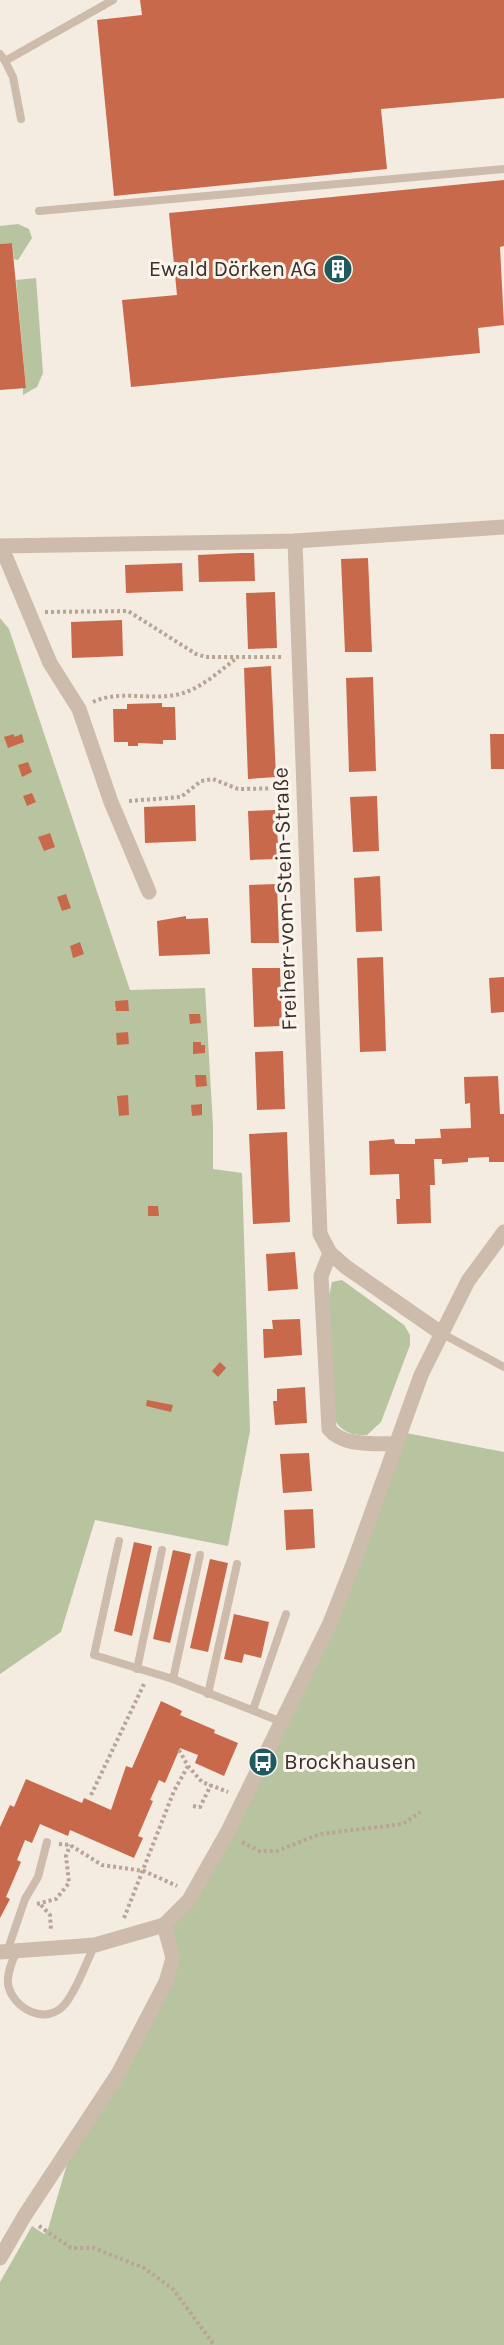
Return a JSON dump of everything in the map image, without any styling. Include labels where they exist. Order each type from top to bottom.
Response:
[{"type":"street","points":[[149,892],[111,802],[79,709],[50,663],[1,546],[295,542],[504,526]]},
{"type":"street","name":"Freiherr-vom-Stein-Straße","points":[[295,542],[320,1234],[330,1253]]},
{"type":"street","points":[[7,1952],[95,1946],[165,1925],[189,1900],[217,1854],[330,1623],[421,1375],[468,1281],[504,1232]]},
{"type":"street","points":[[396,1444],[348,1441],[336,1438],[329,1429],[321,1276],[330,1253],[441,1333]]},
{"type":"street","points":[[0,2258],[25,2215],[118,2074],[166,1982],[173,1958],[165,1925]]},
{"type":"lane","points":[[21,119],[13,77],[3,57],[113,0]]},
{"type":"lane","points":[[39,211],[504,169]]},
{"type":"lane","points":[[441,1333],[504,1367]]},
{"type":"lane","points":[[119,1541],[94,1655],[173,1679],[282,1722]]},
{"type":"lane","points":[[136,1668],[162,1550]]},
{"type":"lane","points":[[173,1679],[200,1555]]},
{"type":"lane","points":[[207,1694],[237,1564]]},
{"type":"lane","points":[[253,1710],[286,1614]]},
{"type":"lane","points":[[47,1842],[38,1877],[25,1899],[7,1952],[11,1995],[20,2005],[40,2015],[52,2013],[64,2006],[95,1946]]},
{"type":"path","points":[[30,612],[128,611],[196,654],[206,657],[299,656]]},
{"type":"path","points":[[79,709],[105,696],[174,696],[196,689],[239,657]]},
{"type":"path","points":[[111,802],[181,797],[201,781],[213,779],[238,789],[304,788]]},
{"type":"path","points":[[91,1794],[150,1672]]},
{"type":"path","points":[[178,1750],[202,1782],[228,1792]]},
{"type":"path","points":[[118,1939],[174,1791],[188,1766]]},
{"type":"path","points":[[193,1806],[200,1807],[211,1785]]},
{"type":"path","points":[[242,1842],[259,1851],[277,1851],[320,1834],[402,1824],[420,1812]]},
{"type":"path","points":[[41,1905],[56,1899],[69,1883],[66,1866],[70,1845],[102,1865],[144,1871],[167,1881]]},
{"type":"path","points":[[25,1899],[41,1905],[50,1915],[52,1949]]},
{"type":"path","points":[[25,2215],[71,2248],[94,2248],[144,2268],[173,2289],[214,2345]]},
{"type":"green space","points":[[18,224],[29,229],[32,238],[18,260],[14,259],[12,243],[0,244],[0,226]]},
{"type":"green space","points":[[36,278],[43,373],[37,387],[23,395],[23,388],[26,387],[16,280]]},
{"type":"green space","points":[[0,618],[9,629],[130,990],[205,988],[213,1126],[213,1169],[242,1173],[250,1431],[228,1546],[95,1520],[61,1632],[0,1674]]},
{"type":"green space","points":[[342,1280],[404,1325],[410,1335],[410,1345],[381,1422],[367,1435],[348,1432],[341,1428],[335,1420],[329,1296],[332,1282]]},
{"type":"green space","points":[[401,1432],[504,1452],[504,2345],[0,2345],[0,2282],[32,2226],[44,2234],[48,2229],[72,2147],[166,1982],[164,1925],[189,1900],[282,1722]]},
{"type":"building","points":[[140,0],[504,0],[504,98],[381,109],[387,169],[114,196],[97,20],[142,15]]},
{"type":"building","name":"Ewald Dörken AG","points":[[504,180],[504,246],[500,247],[504,325],[478,328],[480,353],[131,387],[122,300],[177,295],[169,213]]},
{"type":"building","points":[[12,243],[26,388],[0,390],[0,244]]},
{"type":"building","points":[[254,553],[255,581],[199,582],[198,555]]},
{"type":"building","points":[[368,558],[372,652],[345,652],[341,559]]},
{"type":"building","points":[[182,563],[183,591],[126,593],[125,565]]},
{"type":"building","points":[[275,592],[277,648],[248,649],[246,593]]},
{"type":"building","points":[[122,620],[123,656],[72,658],[71,622]]},
{"type":"building","points":[[271,666],[276,777],[248,779],[244,668]]},
{"type":"building","points":[[373,677],[376,771],[349,772],[346,678]]},
{"type":"building","points":[[162,703],[162,707],[175,707],[176,740],[163,740],[163,744],[138,743],[138,746],[128,746],[128,742],[114,742],[113,709],[127,709],[127,704]]},
{"type":"building","points":[[14,734],[14,737],[22,734],[24,742],[8,748],[4,737]]},
{"type":"building","points":[[490,734],[504,734],[504,769],[491,769]]},
{"type":"building","points":[[28,762],[32,772],[22,777],[18,765]]},
{"type":"building","points":[[32,793],[36,802],[27,806],[23,796]]},
{"type":"building","points":[[377,796],[379,851],[353,852],[350,797]]},
{"type":"building","points":[[195,805],[196,841],[145,843],[144,807]]},
{"type":"building","points":[[275,810],[277,859],[250,860],[248,811]]},
{"type":"building","points":[[50,833],[55,847],[44,851],[38,837]]},
{"type":"building","points":[[380,876],[382,931],[356,932],[354,878]]},
{"type":"building","points":[[277,884],[279,943],[251,943],[249,885]]},
{"type":"building","points":[[66,894],[71,908],[62,911],[57,897]]},
{"type":"building","points":[[186,916],[186,919],[208,918],[210,954],[159,956],[157,921]]},
{"type":"building","points":[[80,942],[84,954],[73,958],[70,946]]},
{"type":"building","points":[[383,957],[386,1051],[360,1052],[357,958]]},
{"type":"building","points":[[252,968],[280,968],[282,1026],[254,1027]]},
{"type":"building","points":[[504,977],[504,1012],[491,1013],[489,978]]},
{"type":"building","points":[[128,1000],[129,1011],[116,1011],[115,1001]]},
{"type":"building","points":[[189,1014],[200,1014],[201,1023],[190,1024]]},
{"type":"building","points":[[128,1032],[129,1044],[117,1045],[116,1033]]},
{"type":"building","points":[[193,1042],[201,1042],[201,1045],[205,1045],[205,1053],[193,1054]]},
{"type":"building","points":[[283,1051],[285,1109],[257,1110],[255,1052]]},
{"type":"building","points":[[195,1075],[206,1075],[207,1086],[196,1087]]},
{"type":"building","points":[[498,1076],[500,1114],[504,1114],[504,1162],[489,1162],[489,1157],[468,1158],[468,1162],[442,1164],[442,1159],[434,1159],[435,1185],[430,1185],[431,1223],[397,1224],[396,1199],[400,1199],[399,1174],[370,1175],[369,1141],[394,1139],[395,1144],[415,1144],[415,1139],[441,1138],[440,1129],[471,1128],[470,1103],[465,1104],[464,1077]]},
{"type":"building","points":[[128,1095],[129,1115],[119,1116],[117,1096]]},
{"type":"building","points":[[202,1104],[202,1115],[192,1116],[191,1105]]},
{"type":"building","points":[[287,1132],[290,1222],[253,1224],[249,1134]]},
{"type":"building","points":[[148,1206],[158,1206],[159,1216],[148,1216]]},
{"type":"building","points":[[295,1252],[298,1289],[268,1291],[266,1254]]},
{"type":"building","points":[[300,1319],[302,1355],[264,1358],[263,1329],[273,1329],[272,1320]]},
{"type":"building","points":[[220,1362],[226,1368],[218,1377],[212,1371]]},
{"type":"building","points":[[305,1387],[307,1423],[275,1425],[273,1401],[277,1401],[277,1389]]},
{"type":"building","points":[[147,1400],[173,1405],[171,1412],[146,1406]]},
{"type":"building","points":[[309,1453],[312,1491],[283,1493],[280,1454]]},
{"type":"building","points":[[313,1509],[315,1548],[286,1550],[284,1510]]},
{"type":"building","points":[[134,1542],[152,1546],[132,1636],[114,1631]]},
{"type":"building","points":[[173,1550],[191,1554],[170,1643],[153,1639]]},
{"type":"building","points":[[210,1559],[228,1563],[208,1652],[190,1648]]},
{"type":"building","points":[[234,1614],[269,1622],[261,1658],[244,1654],[242,1663],[224,1659]]},
{"type":"building","points":[[161,1701],[182,1711],[180,1715],[238,1743],[224,1776],[195,1763],[198,1755],[180,1748],[165,1783],[159,1780],[150,1800],[153,1801],[138,1836],[143,1838],[134,1858],[70,1830],[68,1836],[40,1824],[32,1843],[25,1840],[17,1860],[21,1862],[6,1897],[10,1899],[0,1918],[0,1827],[10,1805],[14,1807],[26,1779],[82,1803],[84,1798],[111,1810],[126,1766],[132,1768]]},
{"type":"place","name":"Ewald Dörken AG","points":[[338,269]]},
{"type":"place","name":"Brockhausen","points":[[263,1762]]}]
